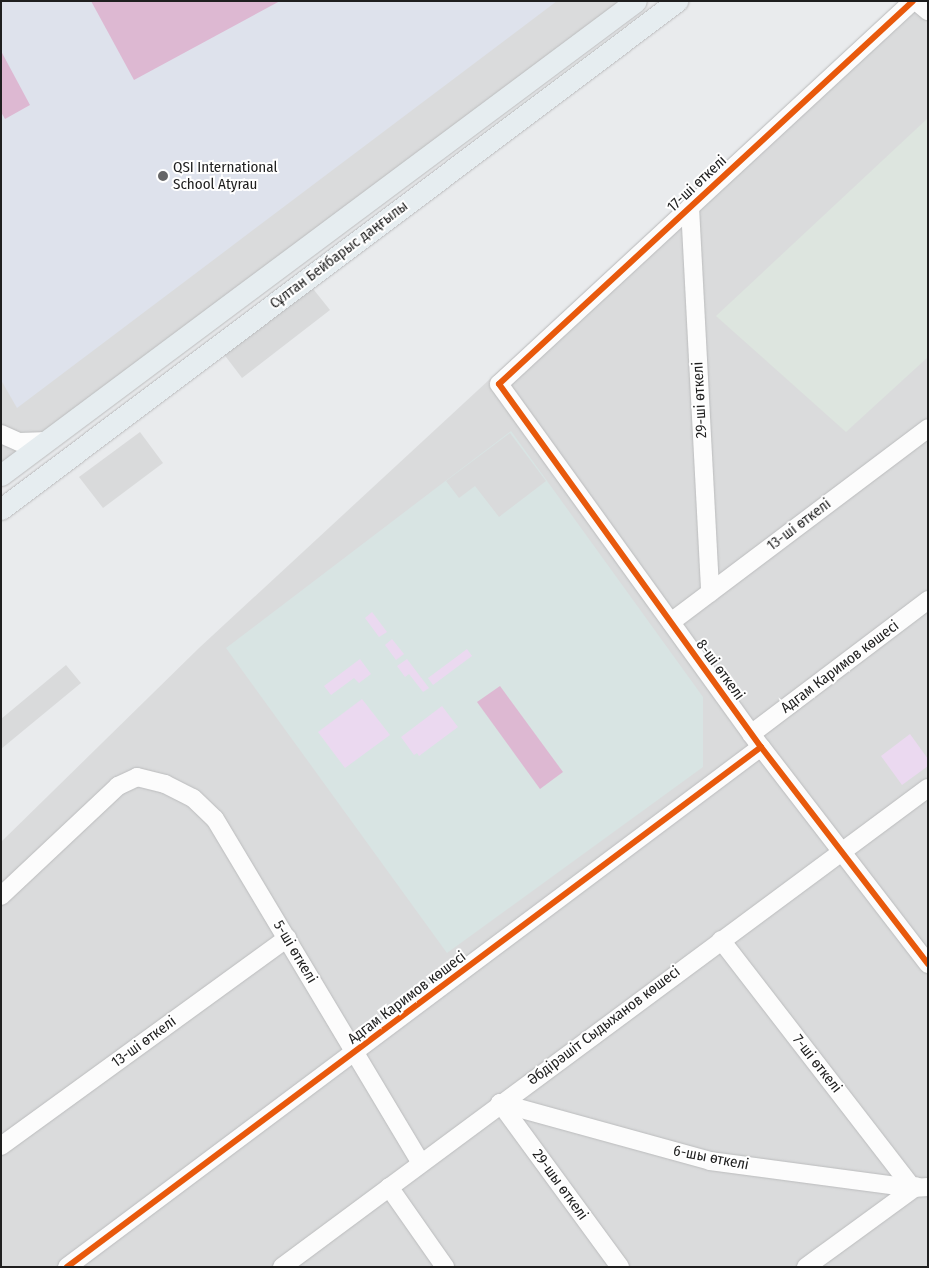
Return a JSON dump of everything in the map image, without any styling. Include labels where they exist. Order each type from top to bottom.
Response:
[{"type":"main road","name":"Сұлтан Бейбарыс даңғылы","points":[[1,474],[48,441],[636,1]]},
{"type":"main road","name":"Сұлтан Бейбарыс даңғылы","points":[[1,509],[677,1]]},
{"type":"street","points":[[914,1],[928,11]]},
{"type":"street","name":"17-ші өткелі","points":[[498,384],[914,1]]},
{"type":"street","name":"29-ші өткелі","points":[[690,207],[710,592]]},
{"type":"street","name":"8-ші өткелі","points":[[498,384],[756,741],[839,852],[928,964]]},
{"type":"street","name":"13-ші өткелі","points":[[670,622],[928,428]]},
{"type":"street","points":[[1,434],[19,442],[48,441]]},
{"type":"street","name":"Адгам Каримов көшесі","points":[[67,1267],[356,1052],[756,741],[928,600]]},
{"type":"street","name":"5-ші өткелі","points":[[1,896],[118,786],[137,777],[165,784],[193,798],[215,818],[421,1163]]},
{"type":"street","name":"Әбдірәшіт Сыдыханов көшесі","points":[[282,1267],[500,1103],[928,788]]},
{"type":"street","name":"13-ші өткелі","points":[[1,1146],[287,938]]},
{"type":"street","name":"7-ші өткелі","points":[[721,940],[920,1188]]},
{"type":"street","name":"6-шы өткелі","points":[[500,1103],[710,1161],[920,1188]]},
{"type":"street","name":"29-шы өткелі","points":[[500,1103],[620,1267]]},
{"type":"street","points":[[806,1267],[920,1188],[928,1178]]},
{"type":"street","points":[[389,1187],[445,1267]]},
{"type":"shaded area","name":"QSI International School Atyrau","points":[[1,1],[636,1],[1,476]]},
{"type":"shaded area","name":"QSI International School Atyrau","points":[[1,1],[557,1],[17,408],[1,380]]},
{"type":"shaded area","points":[[91,1],[280,1],[134,80]]},
{"type":"shaded area","points":[[899,1],[928,1],[928,1267],[1,1267],[1,842],[199,648]]},
{"type":"shaded area","points":[[1,51],[30,105],[5,119],[1,112]]},
{"type":"shaded area","points":[[928,118],[928,357],[846,432],[716,316]]},
{"type":"shaded area","points":[[310,285],[330,310],[242,378],[223,353]]},
{"type":"shaded area","points":[[511,431],[703,697],[703,767],[447,953],[226,648]]},
{"type":"shaded area","points":[[140,432],[163,463],[103,508],[79,477]]},
{"type":"shaded area","points":[[510,433],[546,481],[499,517],[475,486],[459,498],[446,481]]},
{"type":"shaded area","points":[[372,612],[387,632],[379,637],[365,618]]},
{"type":"shaded area","points":[[392,639],[404,654],[396,660],[385,645]]},
{"type":"shaded area","points":[[467,649],[472,656],[433,685],[428,678]]},
{"type":"shaded area","points":[[360,659],[371,674],[359,683],[354,678],[331,695],[324,686]]},
{"type":"shaded area","points":[[407,659],[429,688],[423,692],[409,674],[405,677],[397,666]]},
{"type":"shaded area","points":[[66,665],[81,683],[1,749],[1,719]]},
{"type":"shaded area","points":[[500,686],[563,772],[540,789],[477,702]]},
{"type":"shaded area","points":[[362,699],[390,735],[345,768],[318,732]]},
{"type":"shaded area","points":[[442,706],[458,727],[419,756],[417,753],[414,755],[401,737]]},
{"type":"shaded area","points":[[910,734],[928,759],[928,766],[902,785],[881,756]]},
{"type":"cycle path","points":[[913,1],[499,384],[761,747],[928,964]]},
{"type":"cycle path","points":[[67,1267],[761,747]]},
{"type":"place","name":"QSI International School Atyrau","points":[[163,176]]}]
